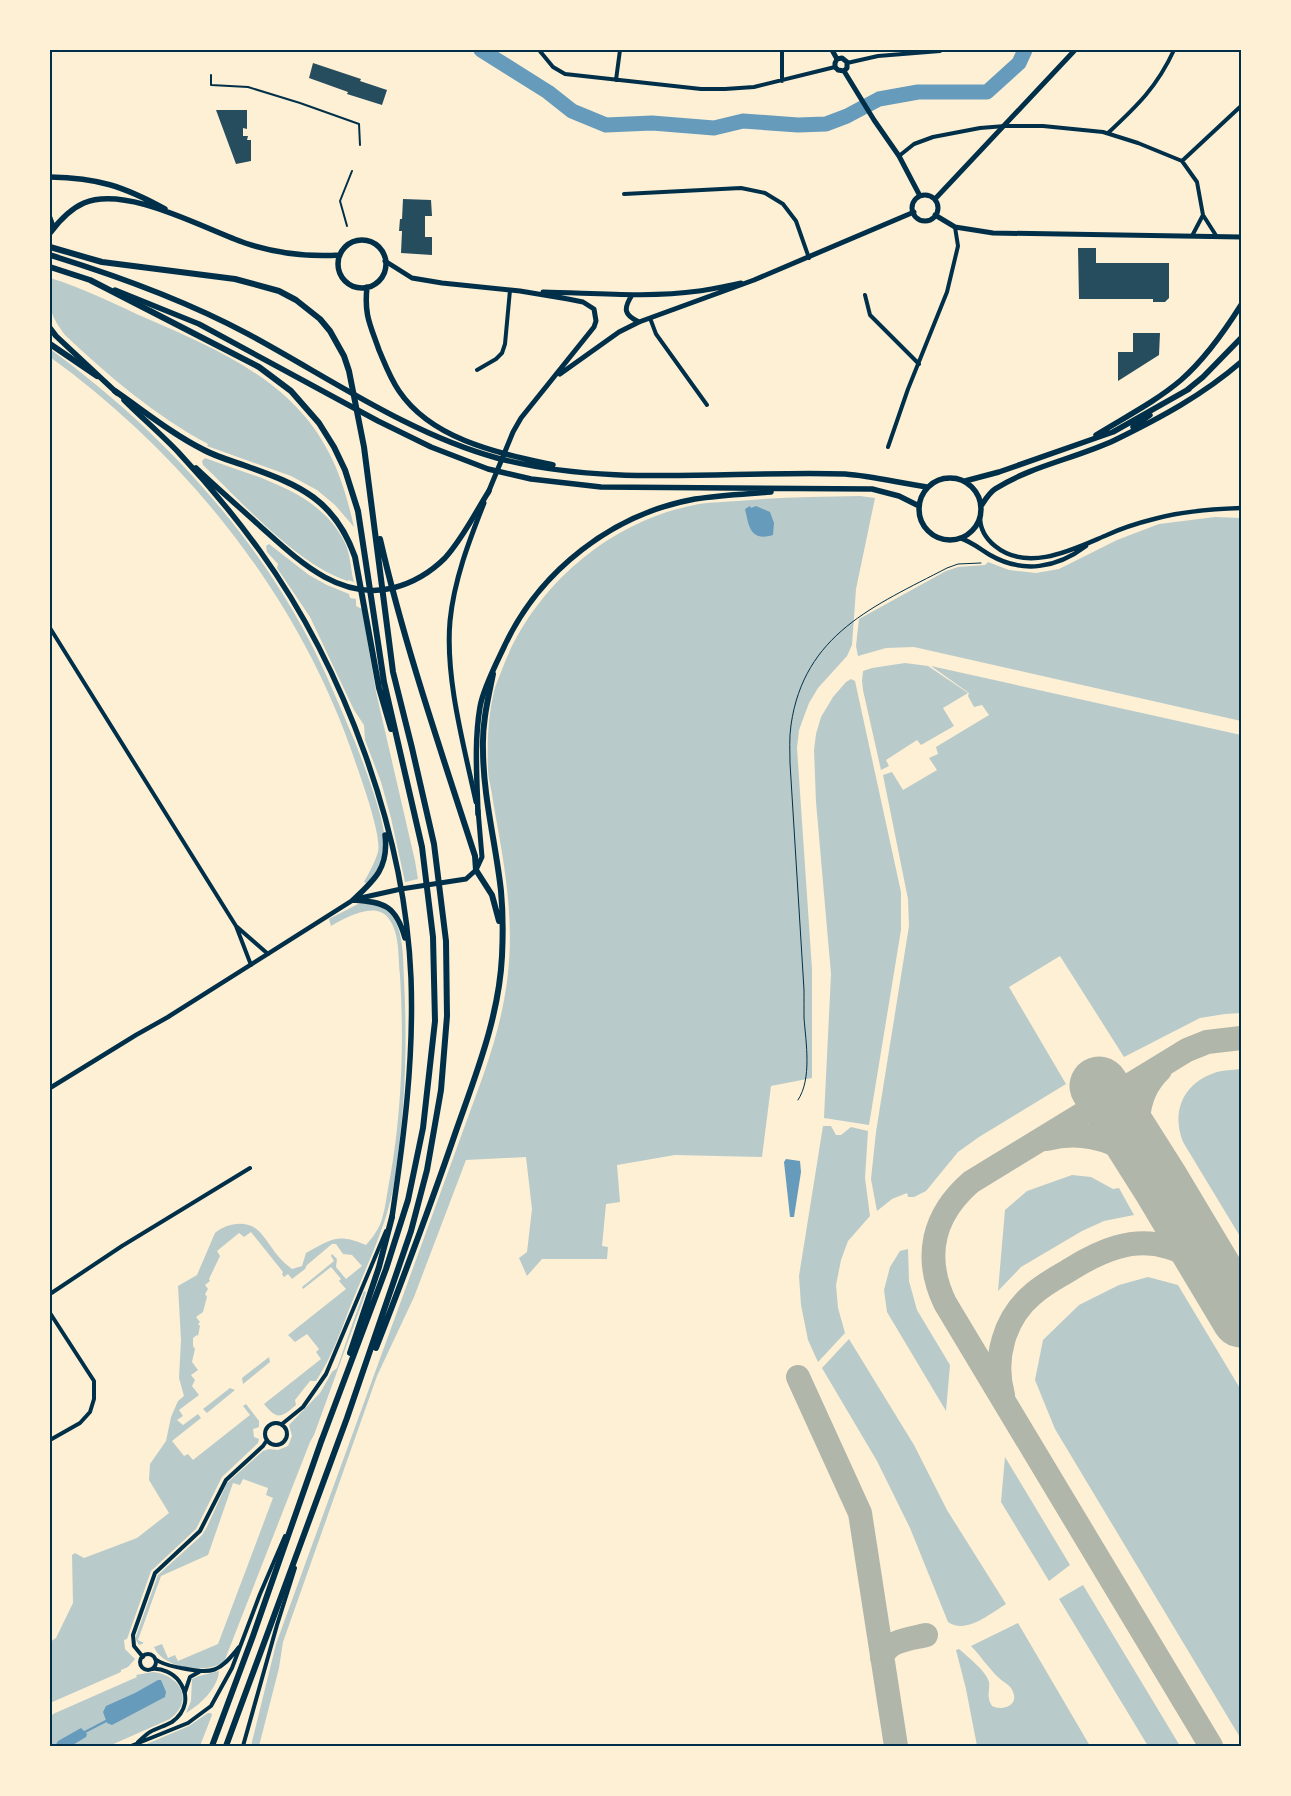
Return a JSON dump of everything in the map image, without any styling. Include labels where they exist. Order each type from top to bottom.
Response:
[{"type":"highway","points":[[50,247],[102,262],[236,279],[279,291],[309,310],[330,331],[344,356],[349,371],[361,426],[373,509],[392,672],[434,844],[446,941],[447,1016],[441,1090],[429,1162],[420,1201],[347,1418],[226,1746]]},
{"type":"highway","points":[[50,267],[90,280],[259,367],[291,391],[319,423],[334,447],[345,470],[358,511],[384,682],[422,848],[433,938],[435,1021],[428,1095],[416,1168],[400,1229],[321,1442]]},
{"type":"highway","points":[[50,344],[97,376]]},
{"type":"highway","points":[[115,391],[205,451],[293,485],[325,506],[338,520],[348,537],[354,557],[379,688],[411,795]]},
{"type":"highway","points":[[373,509],[393,595],[475,856],[476,870],[492,895],[502,938]]},
{"type":"highway","points":[[347,1418],[404,1278],[487,1042],[499,988],[502,938],[501,893],[484,773],[483,748],[484,727],[493,674]]},
{"type":"highway","points":[[212,1746],[303,1495],[379,1267],[392,1217]]},
{"type":"main road","points":[[832,50],[837,59],[835,67],[838,70],[844,71],[874,120],[900,156],[920,196]]},
{"type":"main road","points":[[935,200],[1075,50]]},
{"type":"main road","points":[[837,59],[844,59],[847,63],[847,68],[844,71]]},
{"type":"main road","points":[[50,177],[89,179],[116,186],[138,194],[180,217]]},
{"type":"main road","points":[[927,195],[935,200],[938,208],[935,216],[924,220],[916,216],[914,202],[920,196],[927,195]]},
{"type":"main road","points":[[52,230],[77,207],[85,203],[104,199],[139,204],[260,247],[310,256],[340,255]]},
{"type":"main road","points":[[554,378],[619,332],[639,322],[809,258],[914,212]]},
{"type":"main road","points":[[935,216],[955,227],[993,233],[1239,238]]},
{"type":"main road","points":[[357,241],[372,243],[383,254],[385,261],[383,275],[368,287],[354,287],[343,280],[338,268],[340,255],[344,248],[357,241]]},
{"type":"main road","points":[[50,255],[121,277],[200,310],[246,333],[378,407],[432,434],[463,447],[516,462],[604,474],[695,476],[845,474],[927,487]]},
{"type":"main road","points":[[385,261],[412,278],[520,291],[632,295],[700,291],[754,280]]},
{"type":"main road","points":[[90,280],[199,324],[378,421],[431,447],[488,469],[531,479],[601,487],[872,490],[899,496],[919,506]]},
{"type":"main road","points":[[368,287],[366,314],[385,364],[399,391],[422,414],[450,433],[471,442],[517,458],[579,471]]},
{"type":"main road","points":[[478,814],[452,679],[449,644],[450,622],[456,585],[488,490],[513,432],[538,396],[594,327],[596,321],[594,309],[583,302],[520,291]]},
{"type":"main road","points":[[632,295],[627,303],[626,311],[629,317],[639,322]]},
{"type":"main road","points":[[1089,440],[1148,404],[1181,380],[1206,355],[1241,304]]},
{"type":"main road","points":[[50,328],[97,376],[179,453],[292,555],[328,580],[348,588],[376,591],[399,587],[434,568],[455,545],[488,490]]},
{"type":"main road","points":[[1113,441],[1189,389],[1241,338]]},
{"type":"main road","points":[[981,506],[995,489],[1013,480],[1113,441],[1169,412],[1198,395],[1241,362]]},
{"type":"main road","points":[[965,481],[1000,472],[1113,432],[1189,389]]},
{"type":"main road","points":[[179,453],[248,534],[298,610],[332,675],[381,800],[401,889],[408,950],[411,1003],[410,1084],[401,1164],[392,1217]]},
{"type":"main road","points":[[945,478],[956,478],[965,481],[974,488],[979,496],[981,506],[980,517],[973,530],[960,538],[950,540],[930,533],[919,516],[921,496],[927,487],[945,478]]},
{"type":"main road","points":[[353,900],[401,889],[466,879],[476,870],[482,857],[476,767],[478,721],[483,695],[516,624],[539,590],[564,564],[602,536],[634,518],[660,508],[695,499],[803,489]]},
{"type":"main road","points":[[353,900],[374,880],[387,854],[381,800]]},
{"type":"main road","points":[[353,900],[382,904],[392,910],[401,925],[408,950]]},
{"type":"street","points":[[539,50],[553,68],[566,74],[700,88],[725,89],[754,86],[782,81],[835,67]]},
{"type":"street","points":[[616,80],[620,50]]},
{"type":"street","points":[[782,50],[782,81]]},
{"type":"street","points":[[1108,133],[1149,92],[1164,71],[1174,50]]},
{"type":"street","points":[[847,63],[878,56],[940,51]]},
{"type":"street","points":[[1182,161],[1241,106]]},
{"type":"street","points":[[900,156],[914,144],[933,137],[962,131],[1005,126],[1043,126],[1108,133],[1182,161],[1197,182],[1203,215],[1218,237]]},
{"type":"street","points":[[624,194],[742,188],[765,193],[783,204],[796,221],[809,258]]},
{"type":"street","points":[[1192,236],[1203,215]]},
{"type":"street","points":[[50,217],[52,230]]},
{"type":"street","points":[[888,447],[908,389],[947,292],[958,246],[955,227]]},
{"type":"street","points":[[477,370],[502,353],[505,344],[510,290]]},
{"type":"street","points":[[865,295],[870,315],[919,364]]},
{"type":"street","points":[[650,318],[656,334],[707,405]]},
{"type":"street","points":[[980,517],[980,526],[987,538],[999,549],[1028,558],[1044,557],[1089,544],[1127,527],[1173,514],[1206,509],[1241,508]]},
{"type":"street","points":[[960,538],[970,541],[998,559],[1026,566],[1053,564],[1063,561],[1089,544]]},
{"type":"street","points":[[50,628],[236,926],[251,965]]},
{"type":"street","points":[[50,1088],[136,1035],[168,1018],[353,900]]},
{"type":"street","points":[[236,926],[268,954]]},
{"type":"street","points":[[50,1294],[122,1246],[250,1168]]},
{"type":"street","points":[[282,1424],[303,1406],[326,1374],[392,1217]]},
{"type":"street","points":[[50,1313],[94,1381],[94,1399],[90,1412],[80,1423],[50,1440]]},
{"type":"street","points":[[275,1423],[282,1424],[287,1430],[285,1440],[276,1445],[267,1440],[265,1433],[268,1426],[275,1423]]},
{"type":"street","points":[[143,1657],[134,1646],[133,1635],[156,1573],[200,1531],[226,1480],[260,1449],[267,1440]]},
{"type":"street","points":[[133,1745],[188,1723],[211,1706],[226,1681],[260,1594],[303,1495]]},
{"type":"street","points":[[243,1746],[277,1625],[314,1506]]},
{"type":"street","points":[[143,1657],[148,1655],[166,1664],[199,1672],[214,1670],[226,1664],[242,1644]]},
{"type":"street","points":[[133,1745],[150,1732],[171,1722],[183,1712],[186,1702],[185,1692],[179,1681],[171,1674],[161,1670],[146,1670],[141,1664],[143,1657]]},
{"type":"street","points":[[152,1669],[156,1663],[155,1659]]},
{"type":"street","points":[[185,1692],[190,1677],[199,1672]]},
{"type":"lane","points":[[211,75],[211,85],[248,87],[359,124],[360,145]]},
{"type":"lane","points":[[347,226],[340,201],[352,171]]},
{"type":"path","points":[[798,1100],[804,1087],[807,1040],[804,1019],[790,741],[793,715],[801,686],[826,645],[856,618],[947,568],[958,564],[981,563]]},
{"type":"shaded area","points":[[50,278],[88,292],[200,342],[226,355],[273,386],[313,426],[328,451],[344,488],[354,527],[335,505],[317,490],[291,476],[207,446],[208,444],[151,408],[115,380],[65,335],[59,327],[52,314]]},
{"type":"shaded area","points":[[50,349],[126,410],[196,479],[257,555],[284,596],[308,638],[333,690],[359,752],[379,810],[385,837],[385,847],[381,862],[367,884],[364,882],[378,852],[374,821],[358,769],[332,701],[304,643],[271,588],[234,535],[192,486],[148,439],[100,396],[50,357]]},
{"type":"shaded area","points":[[205,458],[284,488],[302,497],[318,509],[333,524],[344,541],[348,551],[354,582],[329,573],[290,547],[252,514],[203,465],[202,461]]},
{"type":"shaded area","points":[[860,496],[875,498],[856,589],[852,645],[847,656],[818,688],[809,703],[799,730],[797,748],[812,969],[812,1078],[771,1086],[762,1157],[675,1155],[617,1165],[620,1202],[606,1204],[602,1246],[608,1247],[607,1259],[542,1259],[527,1276],[519,1258],[527,1252],[532,1209],[526,1157],[466,1160],[414,1297],[377,1376],[283,1642],[279,1668],[259,1746],[251,1746],[276,1644],[483,1076],[498,1029],[507,984],[510,939],[507,889],[489,776],[488,741],[494,690],[515,641],[533,612],[554,586],[578,562],[605,542],[635,525],[666,512],[704,503]]},
{"type":"shaded area","points":[[1215,517],[1241,518],[1241,721],[914,647],[886,648],[858,656],[856,646],[859,619],[946,571],[958,567],[985,565],[988,562],[1009,570],[1036,573],[1059,569],[1117,540],[1159,524]]},
{"type":"shaded area","points":[[269,544],[309,575],[349,594],[350,598],[356,599],[356,606],[362,609],[376,692],[418,879],[405,882],[381,782],[365,740],[364,725],[354,710],[310,617],[277,568],[278,564],[267,552],[266,546]]},
{"type":"shaded area","points":[[905,663],[928,666],[968,693],[943,708],[954,726],[921,745],[917,740],[886,760],[889,766],[881,770],[863,690],[863,671]]},
{"type":"shaded area","points":[[931,666],[1241,735],[1241,1013],[1200,1018],[1124,1057],[1060,956],[1009,987],[1066,1084],[979,1137],[958,1152],[926,1191],[914,1197],[908,1197],[907,1193],[892,1199],[877,1211],[871,1179],[876,1132],[909,926],[908,899],[883,775],[892,772],[903,790],[937,770],[929,758],[938,754],[936,747],[989,715],[982,705],[974,707],[968,696],[969,693]]},
{"type":"shaded area","points":[[851,679],[855,681],[901,892],[901,930],[869,1125],[824,1118],[831,974],[816,802],[814,750],[821,717],[833,697]]},
{"type":"shaded area","points":[[365,903],[387,910],[399,930],[402,946],[405,1001],[406,1045],[401,1131],[392,1193],[377,1242],[327,1362],[316,1381],[310,1381],[295,1400],[296,1405],[283,1415],[272,1413],[264,1404],[321,1359],[316,1352],[319,1349],[307,1334],[295,1342],[288,1335],[346,1289],[339,1281],[341,1279],[331,1267],[303,1289],[302,1287],[334,1261],[331,1256],[332,1254],[337,1259],[336,1267],[346,1279],[362,1266],[352,1255],[343,1254],[336,1244],[332,1244],[292,1279],[288,1274],[284,1277],[283,1272],[251,1232],[244,1237],[239,1233],[217,1251],[220,1256],[209,1279],[210,1281],[205,1285],[208,1289],[205,1294],[207,1297],[203,1312],[196,1317],[200,1322],[198,1324],[200,1326],[198,1336],[193,1338],[195,1349],[192,1362],[198,1370],[191,1375],[195,1380],[192,1386],[199,1395],[179,1410],[183,1416],[177,1420],[183,1425],[198,1414],[201,1418],[172,1441],[184,1456],[188,1454],[193,1460],[250,1415],[243,1406],[246,1404],[259,1421],[259,1427],[253,1429],[254,1437],[259,1439],[258,1443],[222,1477],[196,1529],[151,1571],[127,1639],[124,1640],[125,1649],[135,1659],[121,1672],[50,1703],[50,1642],[56,1638],[73,1603],[72,1555],[75,1553],[84,1558],[137,1538],[169,1513],[149,1480],[150,1464],[166,1441],[171,1417],[178,1401],[184,1396],[179,1378],[181,1340],[178,1286],[197,1275],[215,1233],[229,1225],[245,1224],[255,1228],[280,1258],[292,1269],[302,1266],[306,1253],[335,1239],[348,1239],[366,1245],[376,1233],[381,1223],[394,1153],[401,1076],[401,1000],[397,939],[389,919],[376,911],[360,912],[331,926],[329,919],[358,904]]},
{"type":"shaded area","points":[[1241,1069],[1241,1238],[1183,1142],[1178,1120],[1182,1100],[1194,1084],[1214,1073]]},
{"type":"shaded area","points":[[823,1126],[831,1126],[836,1135],[841,1135],[851,1127],[868,1131],[865,1178],[870,1216],[848,1241],[841,1260],[836,1285],[838,1308],[845,1333],[818,1362],[808,1340],[801,1305],[799,1276]]},
{"type":"shaded area","points":[[1072,1175],[1091,1177],[1113,1189],[1119,1188],[1134,1215],[1104,1221],[1082,1231],[1021,1267],[998,1291],[1005,1210],[1027,1191]]},
{"type":"shaded area","points":[[908,1249],[909,1281],[917,1310],[950,1365],[946,1411],[887,1312],[884,1290],[890,1267],[900,1251]]},
{"type":"shaded area","points":[[1148,1277],[1178,1285],[1241,1390],[1241,1739],[1055,1429],[1035,1380],[1043,1340],[1079,1305],[1119,1285]]},
{"type":"shaded area","points":[[364,1291],[366,1292],[314,1435],[224,1662],[207,1668],[175,1665],[159,1654],[154,1647],[162,1644],[168,1658],[175,1655],[178,1661],[218,1644],[273,1498],[266,1495],[268,1488],[243,1479],[240,1485],[233,1483],[208,1555],[161,1576],[138,1640],[144,1643],[139,1645],[136,1636],[158,1575],[202,1535],[227,1483],[263,1451],[269,1449],[278,1450],[288,1446],[292,1436],[289,1425],[320,1393],[332,1372],[337,1368]]},
{"type":"shaded area","points":[[849,1339],[914,1445],[947,1510],[1006,1604],[978,1621],[963,1626],[948,1622],[910,1528],[877,1461],[822,1368]]},
{"type":"shaded area","points":[[269,1357],[270,1362],[243,1384],[242,1378]]},
{"type":"shaded area","points":[[230,1388],[235,1390],[207,1413],[203,1409]]},
{"type":"shaded area","points":[[1005,1457],[1070,1565],[1049,1581],[1001,1502]]},
{"type":"shaded area","points":[[1083,1585],[1180,1746],[1148,1746],[1059,1599]]},
{"type":"shaded area","points":[[1018,1623],[1090,1746],[977,1746],[956,1650],[959,1649],[972,1660],[987,1678],[989,1682],[989,1700],[992,1706],[1000,1708],[1008,1706],[1014,1701],[1012,1690],[995,1674],[971,1646]]},
{"type":"shaded area","points":[[219,1671],[212,1690],[186,1713],[191,1701],[192,1679]]},
{"type":"shaded area","points":[[153,1672],[171,1678],[181,1690],[182,1704],[178,1712],[170,1719],[109,1746],[50,1746],[50,1718],[53,1714],[137,1677],[136,1675]]},
{"type":"shaded area","points":[[208,1713],[212,1715],[200,1746],[142,1746],[189,1726]]},
{"type":"water","points":[[750,506],[751,508],[756,506],[770,512],[774,523],[773,535],[759,536],[752,531],[745,509]]},
{"type":"water","points":[[786,1159],[800,1161],[801,1172],[794,1217],[790,1217],[784,1162]]},
{"type":"water","points":[[161,1680],[166,1692],[165,1697],[112,1725],[107,1723],[103,1712],[106,1706]]},
{"type":"water","points":[[81,1728],[87,1734],[86,1737],[71,1746],[55,1746],[58,1741]]},
{"type":"building","points":[[313,63],[387,90],[382,105],[347,94],[348,92],[309,78]]},
{"type":"building","points":[[216,110],[247,110],[247,129],[243,128],[243,136],[248,136],[247,140],[251,140],[251,161],[236,164]]},
{"type":"building","points":[[403,199],[431,200],[432,216],[425,216],[425,237],[432,237],[432,255],[401,253],[402,231],[399,231]]},
{"type":"building","points":[[1078,248],[1096,248],[1096,263],[1169,263],[1169,298],[1165,302],[1153,302],[1153,299],[1079,299]]},
{"type":"building","points":[[1133,333],[1160,333],[1159,355],[1118,381],[1118,352],[1133,352]]},
{"type":"waterway","points":[[481,50],[548,92],[572,111],[606,125],[652,123],[714,128],[743,121],[798,125],[826,124],[847,116],[879,99],[918,92],[987,92],[1019,63],[1025,50]]},
{"type":"waterway","points":[[83,1733],[106,1721]]},
{"type":"taxiway","points":[[1211,1746],[945,1303],[934,1269],[934,1253],[940,1223],[948,1208],[971,1182],[1187,1050],[1207,1042],[1241,1038]]},
{"type":"taxiway","points":[[1151,1168],[1140,1144],[1138,1117],[1140,1104],[1145,1092],[1151,1080],[1160,1070]]},
{"type":"taxiway","points":[[1047,1139],[1081,1136],[1104,1140],[1125,1149],[1138,1159],[1161,1184]]},
{"type":"taxiway","points":[[1003,1395],[1000,1381],[1000,1354],[1003,1340],[1015,1315],[1023,1304],[1042,1287],[1093,1256],[1130,1244],[1155,1244],[1168,1247],[1187,1255],[1195,1261],[1228,1297]]},
{"type":"taxiway","points":[[798,1377],[860,1513],[896,1746]]},
{"type":"taxiway","points":[[882,1658],[889,1647],[894,1644],[906,1639],[926,1635]]},
{"type":"runway","points":[[1099,1086],[1161,1184],[1241,1318]]}]
